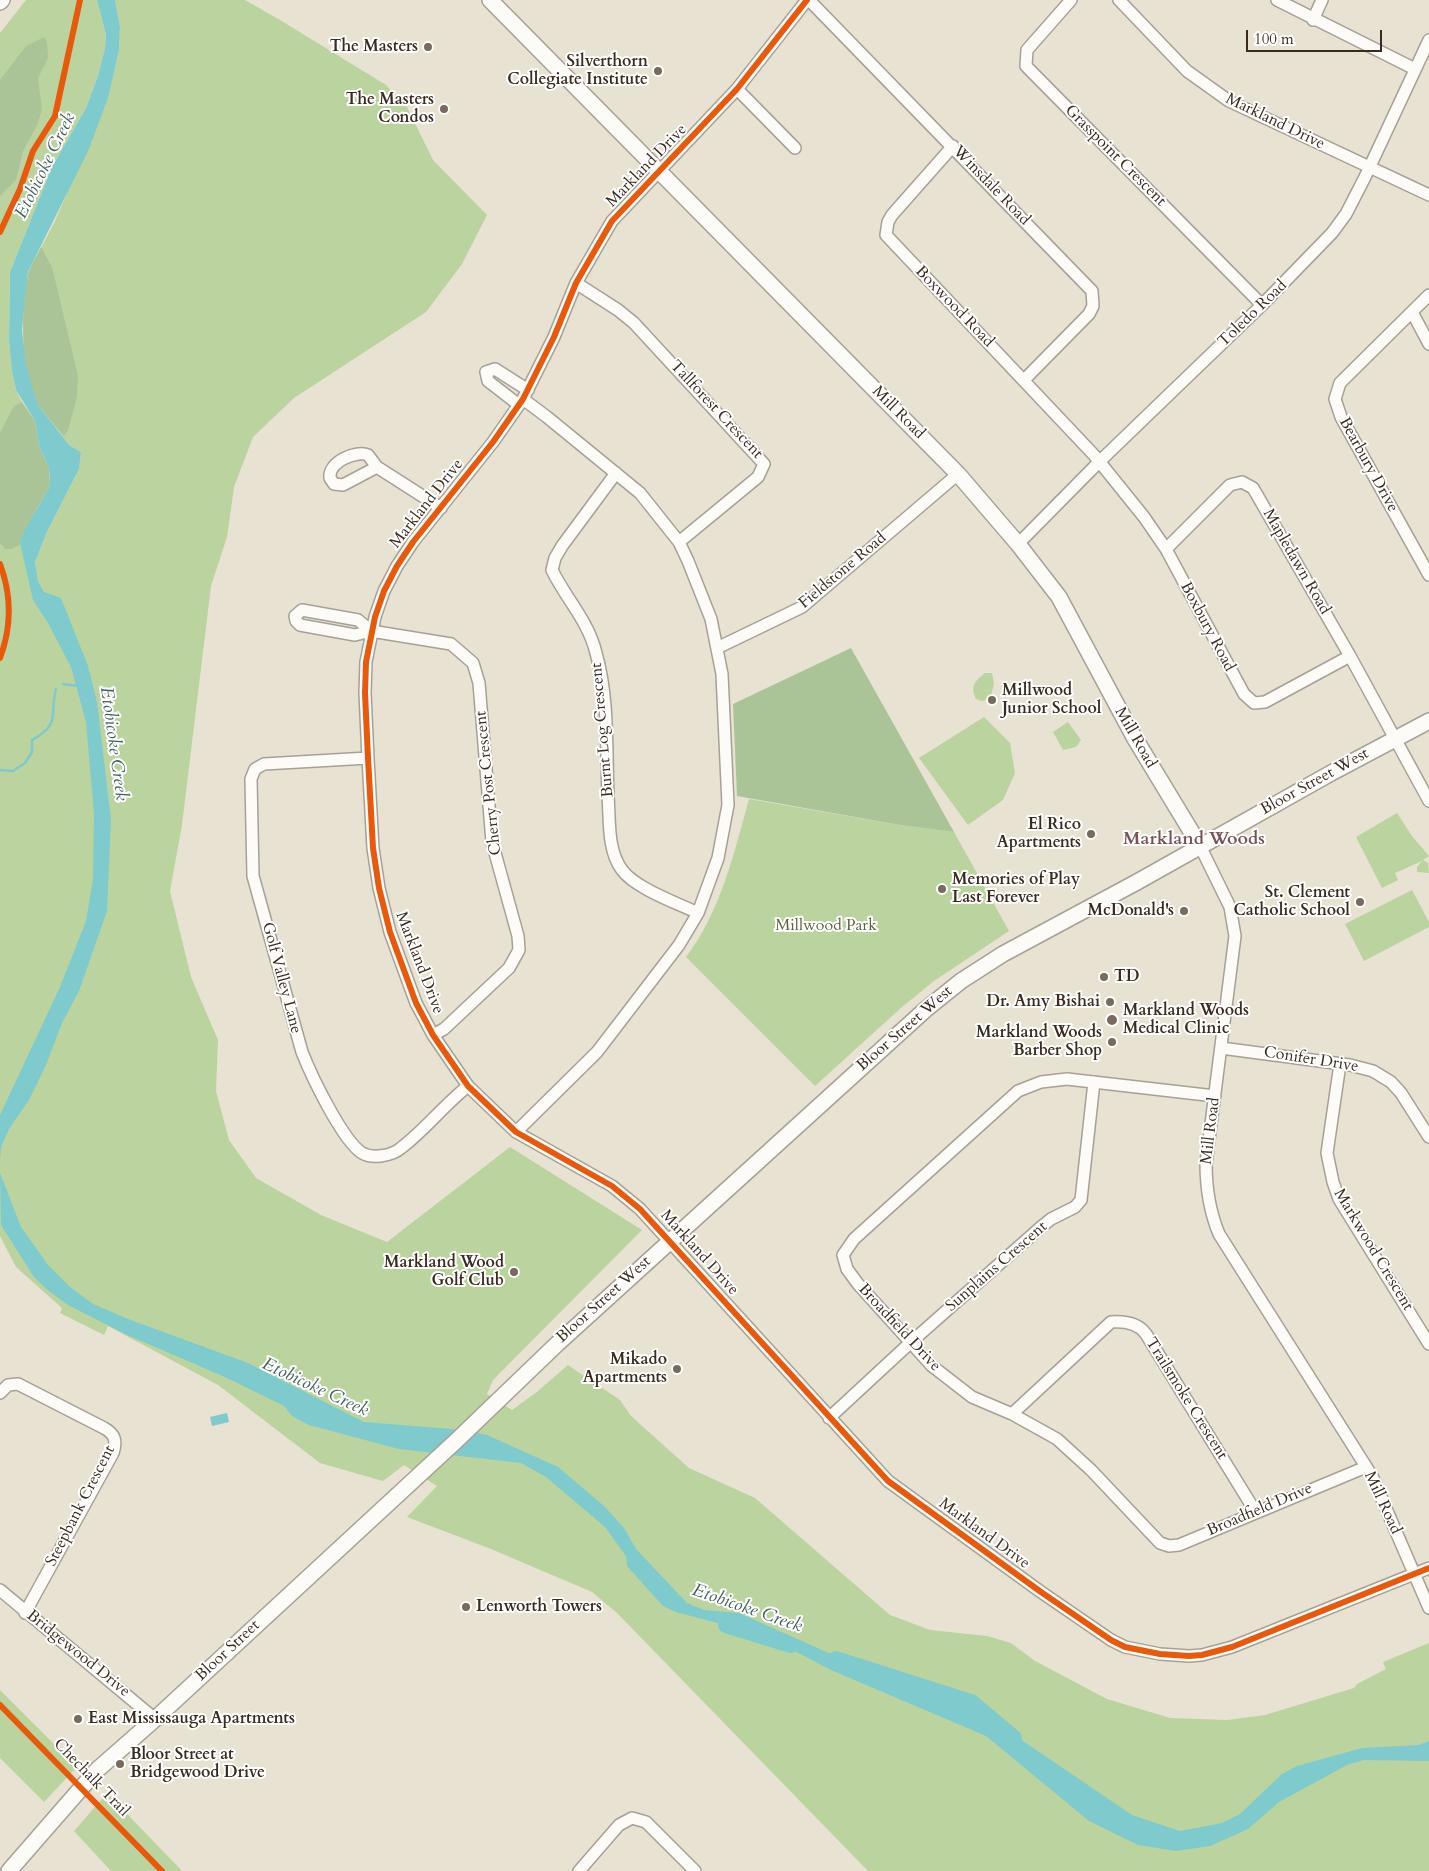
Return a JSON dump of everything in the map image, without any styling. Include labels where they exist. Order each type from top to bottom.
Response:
[{"type":"main road","name":"Mill Road","points":[[490,0],[958,474],[1018,544],[1059,597],[1134,737],[1200,846]]},
{"type":"main road","name":"Bloor Street West","points":[[456,1441],[508,1389],[669,1241],[909,1022],[941,997],[1004,954],[1429,721]]},
{"type":"main road","name":"Bloor Street","points":[[9,1871],[97,1770],[155,1719],[405,1486],[456,1441]]},
{"type":"street","name":"Markland Drive","points":[[808,0],[738,89],[612,221],[576,282],[554,337],[523,398],[493,442],[397,566],[384,590],[371,631],[365,685],[373,848],[379,888],[390,932],[416,1003],[434,1035],[468,1086],[516,1132],[621,1192],[651,1220],[888,1481],[1111,1640],[1137,1650],[1189,1656],[1202,1655],[1232,1647],[1429,1568]]},
{"type":"street","name":"Winsdale Road","points":[[808,0],[953,146],[1092,292],[1093,306],[1089,314],[1025,379]]},
{"type":"street","name":"Grasspoint Crescent","points":[[1072,0],[1027,50],[1026,66],[1262,305]]},
{"type":"street","name":"Markland Drive","points":[[1119,0],[1187,71],[1229,101],[1429,196]]},
{"type":"street","points":[[1277,0],[1313,20],[1415,69]]},
{"type":"street","points":[[1313,20],[1322,0]]},
{"type":"street","name":"Toledo Road","points":[[1018,544],[1100,461],[1262,305],[1332,233],[1346,214],[1370,168],[1429,40]]},
{"type":"street","points":[[738,89],[795,148]]},
{"type":"street","name":"Boxwood Road","points":[[953,146],[892,215],[888,222],[886,235],[1025,379],[1100,461]]},
{"type":"street","name":"Tallforest Crescent","points":[[576,282],[634,323],[764,464],[758,477],[678,542]]},
{"type":"street","name":"Bearbury Drive","points":[[1429,295],[1340,383],[1335,399],[1341,417],[1429,574]]},
{"type":"street","points":[[1412,312],[1429,344]]},
{"type":"street","points":[[516,1132],[597,1052],[680,945],[698,913],[718,858],[728,805],[722,674],[711,619],[688,560],[678,542],[640,493],[523,398]]},
{"type":"street","name":"Boxbury Road","points":[[1100,461],[1166,549],[1238,684],[1251,701],[1258,702],[1272,699],[1350,656]]},
{"type":"street","points":[[377,467],[441,508]]},
{"type":"street","name":"Burnt Log Crescent","points":[[616,473],[562,546],[555,558],[552,570],[564,594],[577,608],[586,623],[602,679],[610,831],[614,857],[622,871],[639,884],[698,913]]},
{"type":"street","name":"Fieldstone Road","points":[[717,648],[802,607],[958,474]]},
{"type":"street","name":"Mapledawn Road","points":[[1166,549],[1230,485],[1236,482],[1248,484],[1260,499],[1350,656],[1429,801]]},
{"type":"street","points":[[304,610],[358,620],[371,631],[355,635],[304,626],[297,623],[295,616],[299,611],[304,610]]},
{"type":"street","name":"Cherry Post Crescent","points":[[371,631],[451,644],[467,655],[473,663],[479,684],[491,836],[518,936],[519,950],[509,968],[434,1035]]},
{"type":"street","name":"Golf Valley Lane","points":[[368,758],[264,764],[255,769],[252,775],[251,855],[253,876],[298,1037],[310,1072],[330,1109],[356,1149],[364,1154],[383,1155],[400,1149],[468,1086]]},
{"type":"street","name":"Mill Road","points":[[1200,846],[1230,906],[1235,936],[1206,1163],[1208,1201],[1213,1220],[1219,1234],[1379,1489],[1429,1608]]},
{"type":"street","name":"Conifer Drive","points":[[1221,1048],[1340,1064],[1373,1071],[1391,1082],[1401,1093],[1429,1137]]},
{"type":"street","name":"Markwood Crescent","points":[[1340,1064],[1328,1153],[1333,1182],[1339,1199],[1429,1344]]},
{"type":"street","name":"Broadfield Drive","points":[[1215,1096],[1067,1079],[1052,1080],[1018,1090],[848,1246],[843,1255],[847,1269],[910,1342],[949,1380],[972,1397],[1012,1414],[1058,1439],[1075,1454],[1160,1543],[1169,1546],[1179,1545],[1255,1511],[1366,1467]]},
{"type":"street","name":"Sunplains Crescent","points":[[829,1418],[910,1342],[1041,1227],[1075,1207],[1081,1200],[1084,1191],[1091,1098],[1094,1082]]},
{"type":"street","name":"Trailsmoke Crescent","points":[[1012,1414],[1112,1322],[1137,1325],[1146,1334],[1255,1511]]},
{"type":"street","name":"Steepbank Crescent","points":[[0,1393],[8,1385],[18,1384],[104,1428],[111,1432],[115,1439],[113,1453],[25,1613]]},
{"type":"street","name":"Bridgewood Drive","points":[[0,1590],[25,1613],[155,1719]]},
{"type":"street","points":[[579,1871],[622,1822],[636,1818],[649,1825],[695,1871]]},
{"type":"green space","name":"Markland Wood Golf Club","points":[[26,0],[97,0],[106,35],[105,48],[98,76],[86,108],[52,167],[10,272],[9,341],[16,390],[22,402],[33,519],[33,600],[44,592],[38,581],[35,562],[47,532],[79,469],[81,452],[69,445],[39,406],[28,273],[55,221],[109,95],[119,50],[120,27],[115,0],[245,0],[280,20],[386,85],[406,105],[433,160],[487,215],[462,264],[426,312],[294,398],[253,437],[234,487],[227,537],[211,586],[182,825],[170,891],[191,977],[218,1040],[216,1091],[229,1140],[256,1178],[321,1215],[387,1242],[510,1147],[642,1230],[493,1380],[487,1394],[512,1410],[568,1365],[620,1400],[631,1416],[689,1468],[755,1498],[890,1615],[930,1630],[987,1636],[1011,1643],[1035,1661],[1107,1699],[1170,1718],[1227,1720],[1265,1715],[1354,1688],[1357,1684],[1386,1669],[1383,1662],[1429,1643],[1429,1871],[868,1871],[617,1613],[592,1592],[491,1549],[407,1517],[437,1486],[404,1465],[383,1481],[320,1463],[218,1385],[108,1326],[104,1335],[60,1313],[62,1308],[16,1267],[0,1236],[0,33]]},
{"type":"green space","points":[[44,37],[47,42],[48,58],[38,78],[42,110],[37,125],[23,151],[16,180],[0,196],[0,80],[26,46]]},
{"type":"green space","points":[[41,247],[52,267],[78,376],[77,397],[68,430],[64,436],[40,407],[33,394],[25,361],[23,324],[25,289],[29,271]]},
{"type":"green space","points":[[22,402],[35,421],[39,446],[49,468],[50,486],[23,533],[21,544],[12,549],[5,549],[0,543],[0,433],[14,406]]},
{"type":"green space","points":[[851,648],[954,832],[900,825],[737,796],[733,704]]},
{"type":"green space","points":[[985,673],[992,673],[994,684],[990,699],[982,701],[976,699],[973,691],[976,681]]},
{"type":"green space","points":[[984,717],[1010,743],[1015,773],[1003,800],[968,825],[919,758]]},
{"type":"green space","points":[[1068,722],[1081,740],[1076,747],[1063,750],[1053,732]]},
{"type":"green space","name":"Millwood Park","points":[[749,799],[900,825],[954,832],[1009,931],[934,981],[902,1007],[815,1086],[686,957],[708,920],[725,881]]},
{"type":"green space","points":[[1397,813],[1412,836],[1429,856],[1423,860],[1428,863],[1429,873],[1417,872],[1417,867],[1422,861],[1395,873],[1398,880],[1382,888],[1356,837]]},
{"type":"green space","points":[[1412,890],[1429,922],[1429,927],[1364,961],[1345,924]]},
{"type":"green space","points":[[0,1690],[77,1767],[44,1802],[0,1758]]},
{"type":"green space","points":[[107,1793],[182,1871],[111,1871],[74,1831]]},
{"type":"water","name":"Etobicoke Creek","points":[[97,0],[115,0],[120,27],[119,50],[109,95],[89,149],[28,272],[22,330],[26,364],[39,406],[69,445],[81,452],[79,469],[47,532],[35,562],[38,581],[44,592],[61,598],[88,666],[97,702],[111,820],[107,911],[79,991],[62,1023],[46,1065],[29,1100],[9,1129],[1,1147],[0,1160],[0,1115],[60,987],[86,921],[93,879],[94,814],[86,722],[71,667],[48,623],[33,600],[20,543],[23,533],[50,486],[49,468],[39,446],[35,421],[16,390],[9,341],[10,272],[52,167],[86,108],[98,76],[105,48],[106,35]]},
{"type":"water","name":"Etobicoke Creek","points":[[0,1173],[21,1227],[48,1265],[70,1287],[93,1304],[128,1319],[248,1363],[364,1422],[464,1430],[487,1435],[558,1467],[604,1506],[624,1528],[636,1549],[687,1603],[704,1610],[739,1613],[869,1671],[934,1688],[976,1709],[1132,1815],[1180,1831],[1222,1823],[1240,1814],[1282,1774],[1297,1766],[1362,1748],[1419,1745],[1429,1741],[1429,1761],[1364,1760],[1347,1765],[1279,1802],[1248,1829],[1210,1846],[1176,1851],[1138,1845],[1089,1821],[986,1736],[831,1670],[766,1636],[676,1612],[663,1606],[627,1566],[626,1556],[605,1527],[546,1477],[521,1463],[399,1449],[309,1425],[292,1416],[284,1406],[225,1377],[125,1334],[68,1305],[34,1277],[1,1225]]},
{"type":"water","points":[[227,1413],[229,1422],[212,1426],[210,1417]]},
{"type":"waterway","points":[[63,684],[79,686]]},
{"type":"waterway","points":[[0,770],[13,771],[25,763],[32,752],[32,740],[47,729],[51,723],[56,689]]},
{"type":"waterway","name":"Etobicoke Creek","points":[[726,1625],[791,1645]]},
{"type":"waterway","name":"Etobicoke Creek","points":[[836,1659],[971,1702],[1014,1738]]},
{"type":"cycle path","points":[[0,232],[20,189],[33,151],[55,116],[80,0]]},
{"type":"cycle path","points":[[807,0],[737,89],[612,221],[576,283],[554,337],[523,399],[493,442],[413,542],[397,566],[384,591],[375,617],[366,662],[365,693],[373,848],[379,888],[390,932],[416,1003],[433,1035],[468,1086],[516,1132],[612,1186],[640,1209],[888,1481],[1041,1592],[1111,1640],[1125,1647],[1160,1654],[1202,1655],[1232,1647],[1429,1568]]},
{"type":"cycle path","points":[[0,564],[7,588],[9,611],[7,634],[0,658]]},
{"type":"cycle path","name":"Chechalk Trail","points":[[0,1705],[162,1871]]},
{"type":"place","name":"The Masters","points":[[428,47]]},
{"type":"place","name":"Silverthorn Collegiate Institute","points":[[658,71]]},
{"type":"place","name":"The Masters Condos","points":[[444,109]]},
{"type":"place","name":"Millwood Junior School","points":[[992,700]]},
{"type":"place","name":"El Rico Apartments","points":[[1091,834]]},
{"type":"place","name":"Memories of Play Last Forever","points":[[942,889]]},
{"type":"place","name":"St. Clement Catholic School","points":[[1360,902]]},
{"type":"place","name":"McDonald's","points":[[1184,911]]},
{"type":"place","name":"TD","points":[[1104,977]]},
{"type":"place","name":"Dr. Amy Bishai","points":[[1110,1002]]},
{"type":"place","name":"Markland Woods Medical Clinic","points":[[1112,1020]]},
{"type":"place","name":"Markland Woods Barber Shop","points":[[1112,1042]]},
{"type":"place","name":"Markland Wood Golf Club","points":[[514,1272]]},
{"type":"place","name":"Mikado Apartments","points":[[677,1369]]},
{"type":"place","name":"Lenworth Towers","points":[[466,1607]]},
{"type":"place","name":"East Mississauga Apartments","points":[[78,1719]]},
{"type":"place","name":"Bloor Street at Bridgewood Drive","points":[[120,1764]]},
{"type":"district","name":"Markland Woods","points":[[1194,840]]}]
